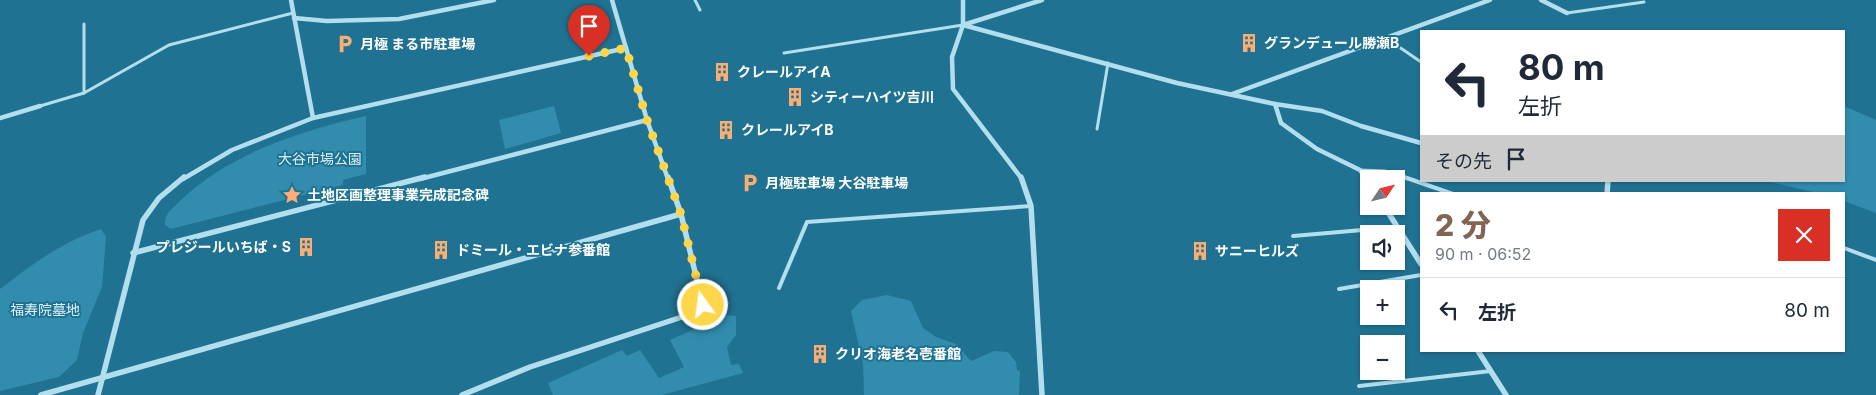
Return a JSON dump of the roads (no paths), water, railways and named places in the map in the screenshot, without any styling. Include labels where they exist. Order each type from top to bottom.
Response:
[{"type":"street","points":[[291,0],[313,118]]},
{"type":"street","points":[[294,16],[327,21],[399,19],[494,0]]},
{"type":"street","points":[[462,395],[530,367],[685,316],[703,305],[681,214],[647,120],[612,0]]},
{"type":"street","points":[[963,0],[963,25],[952,57],[953,89],[1022,180],[1031,206],[1042,395]]},
{"type":"street","points":[[963,25],[1042,0]]},
{"type":"street","points":[[1232,94],[1490,0]]},
{"type":"street","points":[[1541,0],[1567,14]]},
{"type":"street","points":[[963,25],[1177,83],[1275,104],[1322,111],[1361,126],[1420,143]]},
{"type":"street","points":[[98,395],[101,377],[143,220],[158,199],[175,185],[233,150],[313,118],[626,48]]},
{"type":"street","points":[[1275,104],[1281,123],[1317,149],[1360,170]]},
{"type":"street","points":[[0,118],[40,106]]},
{"type":"street","points":[[133,253],[647,120]]},
{"type":"street","points":[[41,395],[681,214]]},
{"type":"street","points":[[1405,239],[1420,262]]},
{"type":"street","points":[[1479,352],[1506,395]]},
{"type":"lane","points":[[695,0],[700,10]]},
{"type":"lane","points":[[1567,14],[1644,2]]},
{"type":"lane","points":[[40,106],[84,93],[169,46],[294,16]]},
{"type":"lane","points":[[84,24],[84,93]]},
{"type":"lane","points":[[784,53],[963,25]]},
{"type":"lane","points":[[1386,38],[1420,61]]},
{"type":"lane","points":[[1097,129],[1108,63]]},
{"type":"lane","points":[[1405,178],[1447,192]]},
{"type":"lane","points":[[779,288],[807,222],[1031,206]]},
{"type":"lane","points":[[1294,236],[1360,230]]},
{"type":"lane","points":[[1845,248],[1876,260]]},
{"type":"lane","points":[[1339,289],[1420,275]]},
{"type":"lane","points":[[1359,386],[1491,371]]},
{"type":"place","name":"グランデュール勝瀬B","points":[[1249,43]]},
{"type":"place","name":"月極 まる市駐車場","points":[[345,44]]},
{"type":"place","name":"クレールアイA","points":[[722,72]]},
{"type":"place","name":"シティーハイツ吉川","points":[[795,97]]},
{"type":"place","name":"クレールアイB","points":[[726,130]]},
{"type":"place","name":"月極駐車場 大谷駐車場","points":[[750,183]]},
{"type":"place","name":"土地区画整理事業完成記念碑","points":[[292,195]]},
{"type":"place","name":"プレジールいちば・S","points":[[306,247]]},
{"type":"place","name":"ドミール・エビナ参番館","points":[[441,250]]},
{"type":"place","name":"サニーヒルズ","points":[[1200,251]]},
{"type":"place","name":"クリオ海老名壱番館","points":[[820,354]]},
{"type":"park label","name":"大谷市場公園","points":[[320,159]]},
{"type":"park label","name":"福寿院墓地","points":[[45,310]]}]
